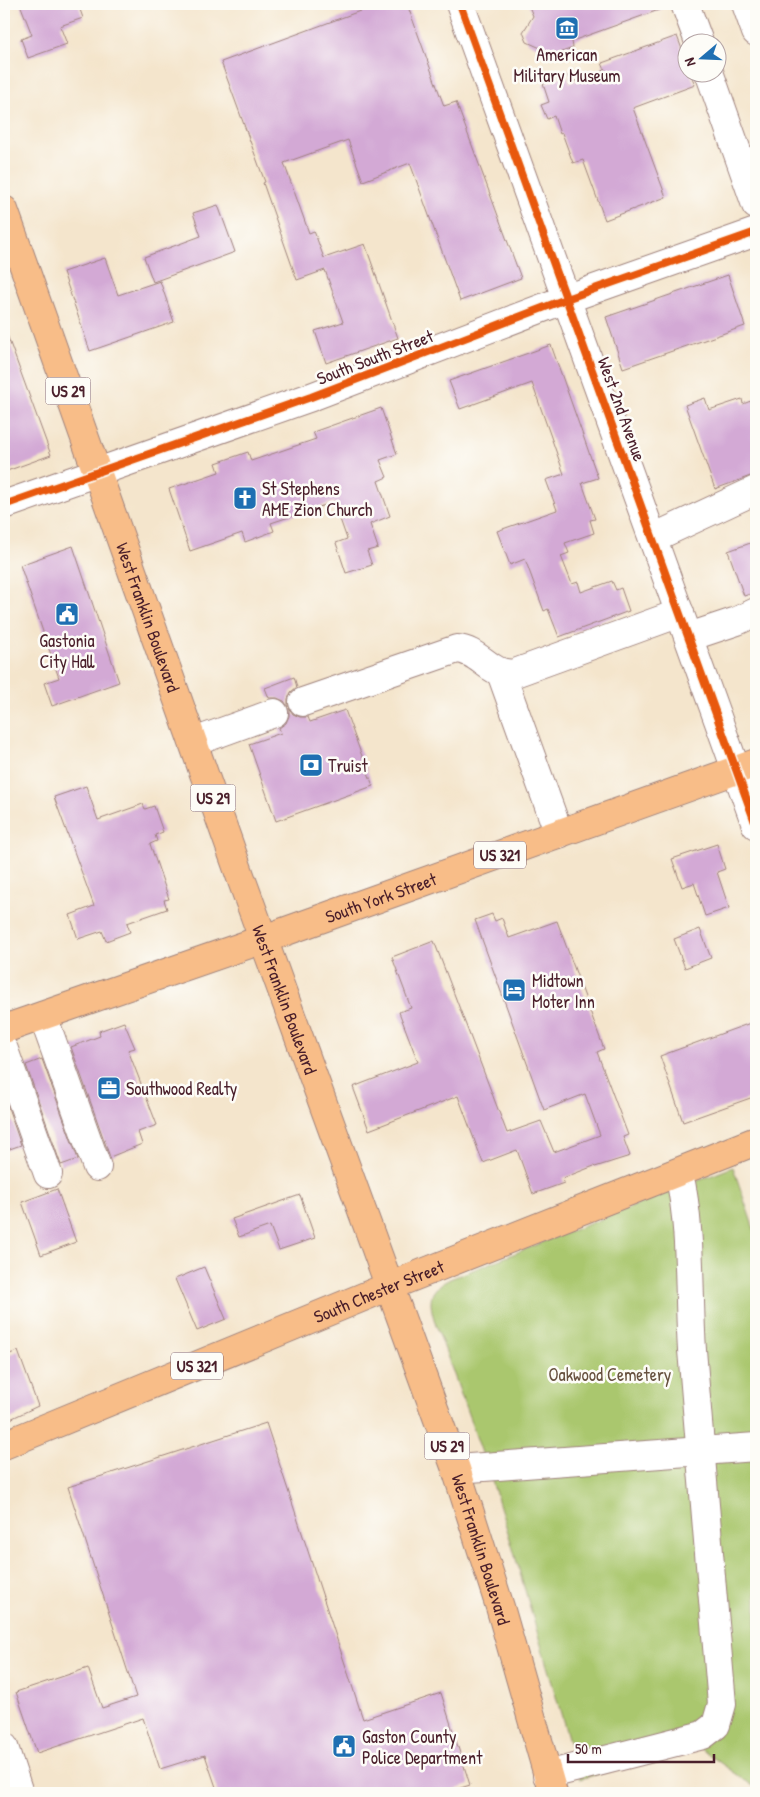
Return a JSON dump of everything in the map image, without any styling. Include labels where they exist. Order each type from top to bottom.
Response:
[{"type":"main road","name":"West Franklin Boulevard","points":[[4,210],[264,939],[456,1469],[500,1607],[550,1784]]},
{"type":"main road","name":"South York Street","points":[[4,1029],[264,939],[746,767]]},
{"type":"main road","name":"South Chester Street","points":[[4,1445],[390,1286],[756,1142]]},
{"type":"street","name":"West 2nd Avenue","points":[[460,4],[684,625],[746,767],[756,825]]},
{"type":"street","points":[[685,4],[695,32]]},
{"type":"street","points":[[746,4],[756,32]]},
{"type":"street","points":[[713,82],[756,205]]},
{"type":"street","name":"South South Street","points":[[4,505],[312,397],[566,299],[756,232]]},
{"type":"street","points":[[652,538],[756,490]]},
{"type":"street","points":[[303,702],[457,649],[472,652],[501,673],[515,673],[684,625],[737,621],[756,612]]},
{"type":"street","points":[[501,673],[559,834]]},
{"type":"street","points":[[194,742],[274,713]]},
{"type":"street","points":[[43,1016],[97,1167]]},
{"type":"street","points":[[4,1050],[48,1174]]},
{"type":"street","points":[[550,1784],[703,1735],[716,1725],[722,1704],[699,1451],[685,1199],[679,1173]]},
{"type":"street","points":[[456,1469],[756,1447]]},
{"type":"street","points":[[4,1747],[19,1793]]},
{"type":"green space","name":"Oakwood Cemetery","points":[[733,1167],[756,1235],[756,1788],[698,1747],[580,1779],[492,1481],[434,1319],[431,1305],[432,1295],[438,1287],[450,1279]]},
{"type":"building","points":[[20,4],[78,4],[83,18],[60,26],[67,44],[28,58],[21,39],[32,35]]},
{"type":"building","points":[[379,4],[407,4],[444,106],[456,102],[521,278],[460,301],[410,163],[363,181],[348,140],[284,163],[309,233],[314,231],[324,258],[365,244],[398,338],[326,363],[315,331],[343,322],[325,270],[297,280],[263,183],[265,182],[221,62]]},
{"type":"building","name":"American Military Museum","points":[[528,4],[670,4],[670,6],[572,41],[573,48],[548,57],[545,50],[527,42],[523,32],[533,16]]},
{"type":"building","points":[[677,36],[678,82],[694,82],[695,85],[633,108],[666,197],[605,220],[583,160],[573,163],[554,116],[547,119],[541,105],[549,102],[543,84],[567,75],[570,83],[605,70],[602,63]]},
{"type":"building","points":[[218,205],[235,252],[153,282],[144,257],[201,236],[193,213]]},
{"type":"building","points":[[105,258],[118,295],[160,281],[174,322],[90,351],[63,272]]},
{"type":"building","points":[[728,275],[745,326],[623,368],[606,317]]},
{"type":"building","points":[[6,332],[51,455],[4,472],[4,333]]},
{"type":"building","points":[[551,345],[598,478],[582,483],[595,519],[590,520],[594,533],[565,543],[569,553],[561,556],[572,584],[578,582],[581,592],[612,581],[616,590],[621,588],[629,611],[559,637],[548,609],[544,611],[525,559],[510,565],[497,531],[557,510],[546,480],[564,474],[532,383],[460,409],[449,381]]},
{"type":"building","points":[[705,398],[709,410],[742,399],[743,404],[756,399],[756,474],[715,489],[685,405]]},
{"type":"building","points":[[381,408],[397,454],[380,460],[387,477],[378,481],[390,516],[370,524],[378,548],[367,551],[372,565],[346,573],[336,543],[347,539],[334,502],[271,523],[274,531],[245,542],[242,533],[190,551],[169,489],[219,472],[216,463],[248,452],[251,461],[316,439],[313,432]]},
{"type":"building","points":[[756,541],[756,592],[744,596],[728,551]]},
{"type":"building","name":"Gastonia City Hall","points":[[73,546],[119,682],[52,706],[44,683],[59,678],[20,565]]},
{"type":"building","points":[[294,677],[297,687],[291,692],[288,699],[288,707],[284,701],[277,698],[269,698],[265,688]]},
{"type":"building","name":"Truist","points":[[289,708],[293,714],[300,717],[308,717],[310,722],[345,710],[373,786],[276,821],[249,744],[281,733],[279,728],[286,723],[289,716]]},
{"type":"building","points":[[86,786],[98,820],[143,804],[145,809],[154,806],[163,832],[155,835],[157,841],[150,844],[169,899],[164,900],[167,909],[127,923],[130,932],[106,941],[102,931],[78,939],[70,915],[94,906],[54,797]]},
{"type":"building","points":[[717,844],[725,869],[717,872],[729,908],[705,916],[694,883],[682,887],[672,859]]},
{"type":"building","points":[[492,914],[495,921],[502,918],[509,938],[557,921],[604,1049],[597,1052],[628,1135],[623,1137],[630,1156],[594,1166],[563,1178],[564,1183],[533,1194],[517,1150],[483,1163],[458,1096],[369,1130],[353,1087],[418,1062],[399,1012],[411,1008],[392,957],[434,941],[507,1133],[541,1121],[554,1152],[600,1135],[585,1094],[544,1110],[475,920]]},
{"type":"building","points":[[700,929],[711,958],[685,968],[674,939]]},
{"type":"building","points":[[756,1021],[756,1096],[683,1122],[660,1056]]},
{"type":"building","name":"Southwood Realty","points":[[124,1022],[135,1048],[128,1050],[157,1125],[138,1132],[142,1144],[110,1157],[71,1047],[100,1036],[99,1031]]},
{"type":"building","points":[[42,1059],[78,1159],[61,1165],[26,1065]]},
{"type":"building","points":[[4,1096],[21,1145],[4,1151]]},
{"type":"building","points":[[57,1189],[76,1242],[41,1255],[22,1202]]},
{"type":"building","points":[[300,1195],[315,1238],[279,1250],[270,1226],[239,1237],[232,1219]]},
{"type":"building","points":[[204,1267],[226,1319],[197,1331],[175,1279]]},
{"type":"building","points":[[18,1351],[38,1406],[4,1422],[4,1356]]},
{"type":"building","points":[[266,1423],[363,1719],[441,1693],[470,1785],[445,1793],[218,1793],[205,1755],[160,1769],[143,1718],[37,1753],[16,1692],[88,1668],[102,1708],[136,1697],[68,1487]]},
{"type":"cycle path","points":[[460,4],[756,825]]},
{"type":"cycle path","points":[[4,505],[311,397],[566,299],[756,232]]},
{"type":"place","name":"American Military Museum","points":[[567,28]]},
{"type":"place","name":"St Stephens AME Zion Church","points":[[245,498]]},
{"type":"place","name":"Gastonia City Hall","points":[[67,614]]},
{"type":"place","name":"Truist","points":[[311,765]]},
{"type":"place","name":"Midtown Moter Inn","points":[[514,990]]},
{"type":"place","name":"Southwood Realty","points":[[109,1088]]},
{"type":"place","name":"Gaston County Police Department","points":[[344,1746]]}]
